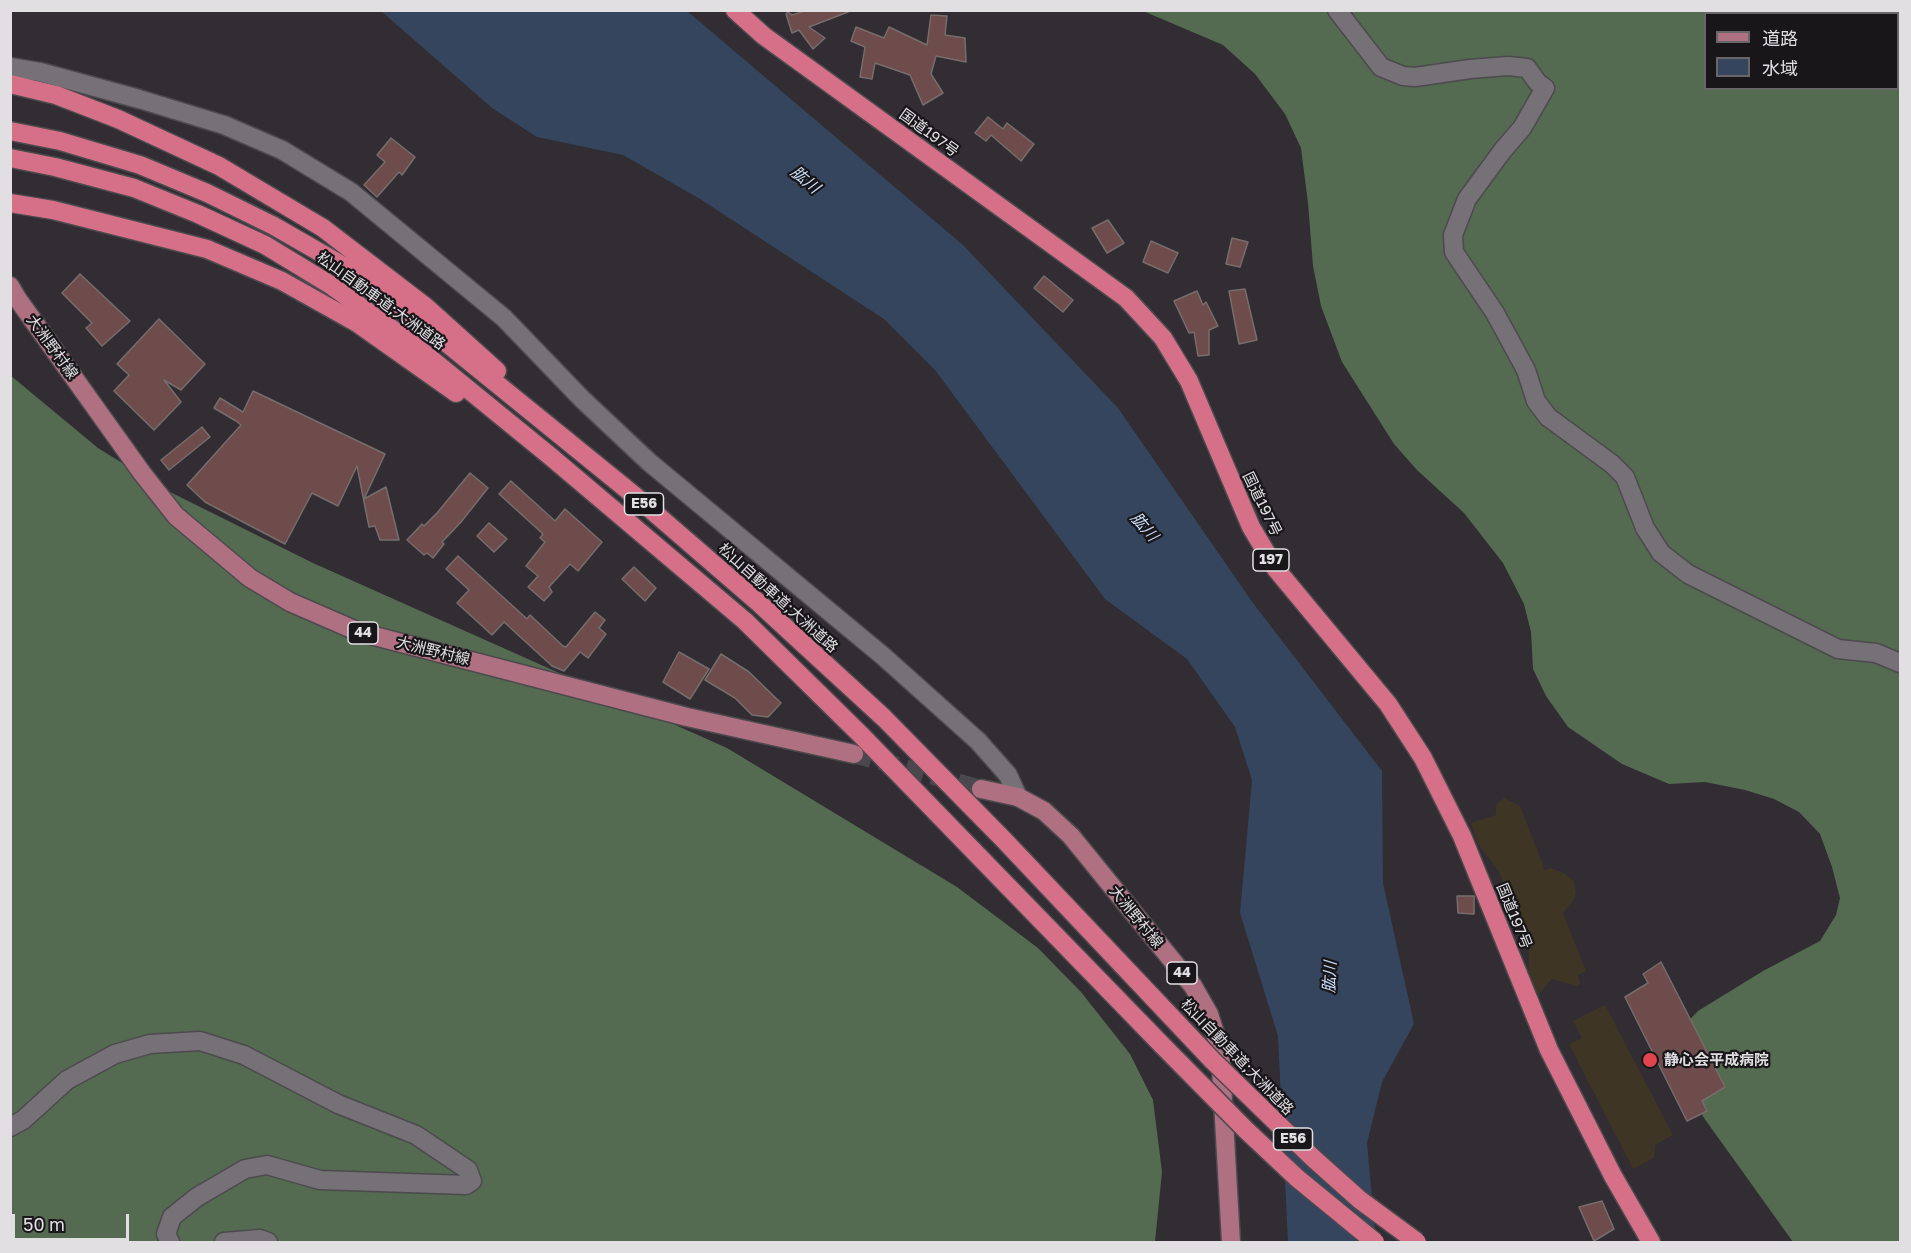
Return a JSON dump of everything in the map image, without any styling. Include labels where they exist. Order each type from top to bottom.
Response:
[{"type":"highway","name":"国道197号","points":[[735,10],[764,36],[1126,298],[1163,338],[1189,381],[1251,527],[1276,569],[1388,704],[1424,758],[1462,836],[1549,1050],[1613,1176],[1651,1242]]},
{"type":"highway","points":[[10,84],[56,95],[118,119],[219,166],[323,228],[426,307],[486,360],[557,432]]},
{"type":"highway","name":"松山自動車道;大洲道路","points":[[10,131],[60,141],[140,165],[207,193],[274,225],[340,264],[396,303],[635,496],[760,604],[884,718],[1004,840],[1212,1060],[1360,1200],[1417,1242]]},
{"type":"highway","name":"松山自動車道;大洲道路","points":[[10,158],[55,167],[134,188],[198,214],[265,245],[329,284],[409,341],[550,456],[745,621],[862,735],[1246,1130],[1297,1178],[1375,1242]]},
{"type":"highway","points":[[10,203],[53,210],[207,249],[282,281],[357,323],[550,456]]},
{"type":"main road","name":"大洲野村線","points":[[10,286],[142,473],[176,516],[250,578],[290,602],[359,632],[687,717],[854,754]]},
{"type":"main road","name":"大洲野村線","points":[[981,789],[1018,797],[1044,811],[1071,836],[1193,986],[1209,1014],[1220,1048],[1231,1242]]},
{"type":"street","points":[[1337,10],[1381,67],[1403,76],[1415,77],[1508,66],[1527,68],[1538,83],[1545,88],[1522,128],[1467,199],[1453,235],[1454,252],[1496,313],[1526,370],[1536,401],[1548,417],[1612,464],[1625,477],[1645,528],[1661,553],[1688,574],[1838,649],[1876,653],[1900,663]]},
{"type":"street","points":[[10,67],[40,72],[224,125],[282,150],[351,192],[504,318],[582,399],[649,462],[883,656],[969,733],[1008,775],[1018,797]]},
{"type":"street","points":[[10,1127],[22,1120],[67,1080],[115,1054],[150,1044],[200,1041],[244,1055],[338,1104],[416,1135],[468,1170],[472,1181],[466,1185],[320,1180],[267,1165],[245,1169],[197,1197],[172,1217],[166,1234],[170,1242]]},
{"type":"street","points":[[224,1242],[260,1239],[268,1242]]},
{"type":"shaded area","points":[[1504,798],[1520,806],[1545,870],[1551,868],[1564,873],[1574,881],[1576,893],[1563,913],[1586,971],[1578,975],[1580,984],[1577,986],[1552,979],[1538,995],[1529,973],[1529,942],[1526,931],[1513,915],[1500,873],[1478,844],[1471,823],[1496,815],[1496,805]]},
{"type":"shaded area","points":[[1605,1005],[1673,1135],[1655,1145],[1654,1158],[1633,1169],[1569,1044],[1582,1038],[1573,1021]]},
{"type":"green space","points":[[1143,11],[1900,11],[1900,1242],[1793,1242],[1704,1118],[1680,1075],[1677,1033],[1698,1011],[1763,971],[1820,941],[1836,915],[1840,898],[1820,834],[1799,812],[1774,799],[1745,790],[1705,782],[1669,784],[1622,764],[1568,727],[1546,696],[1533,669],[1531,632],[1524,604],[1503,563],[1464,513],[1417,470],[1394,444],[1342,362],[1321,306],[1313,266],[1301,148],[1285,114],[1255,74],[1223,45]]},
{"type":"green space","points":[[10,375],[98,448],[166,490],[313,563],[727,748],[957,887],[1038,948],[1081,992],[1130,1054],[1153,1100],[1162,1172],[1155,1242],[11,1242]]},
{"type":"water","name":"肱川","points":[[381,11],[687,11],[963,245],[1118,408],[1253,603],[1382,771],[1383,883],[1414,1024],[1382,1082],[1367,1143],[1376,1242],[1288,1242],[1278,1036],[1240,913],[1252,780],[1235,727],[1187,659],[1105,599],[935,370],[884,319],[700,199],[623,155],[537,137],[492,108]]},
{"type":"building","points":[[807,10],[848,10],[848,12],[809,27],[825,38],[813,49],[799,30],[792,33],[786,14],[788,12],[792,15]]},
{"type":"building","points":[[931,15],[947,16],[945,35],[965,38],[966,62],[936,56],[931,74],[943,93],[923,105],[910,75],[875,63],[872,79],[860,77],[865,47],[851,41],[856,27],[884,38],[889,27],[927,45]]},
{"type":"building","points":[[988,117],[1003,129],[1007,123],[1034,144],[1021,161],[991,135],[986,141],[975,133]]},
{"type":"building","points":[[391,138],[415,157],[402,175],[399,172],[377,197],[364,185],[385,162],[377,155]]},
{"type":"building","points":[[1108,220],[1124,243],[1107,253],[1092,228]]},
{"type":"building","points":[[1232,238],[1248,242],[1240,267],[1226,264]]},
{"type":"building","points":[[1151,241],[1178,253],[1168,273],[1143,262]]},
{"type":"building","points":[[80,274],[130,321],[102,346],[86,328],[92,323],[62,293]]},
{"type":"building","points":[[1044,276],[1073,300],[1063,312],[1034,288]]},
{"type":"building","points":[[1245,289],[1257,340],[1239,344],[1229,291]]},
{"type":"building","points":[[1197,291],[1203,305],[1206,302],[1218,326],[1209,330],[1209,355],[1198,356],[1194,332],[1189,333],[1174,301]]},
{"type":"building","points":[[159,319],[205,364],[181,390],[164,380],[181,402],[154,430],[114,391],[129,375],[117,364]]},
{"type":"building","points":[[253,391],[385,454],[364,499],[386,487],[399,540],[380,540],[375,526],[369,527],[357,466],[338,506],[312,493],[285,544],[205,502],[187,485],[241,425],[214,408],[220,398],[243,412]]},
{"type":"building","points":[[202,427],[210,437],[169,470],[161,460]]},
{"type":"building","points":[[470,473],[488,488],[442,542],[444,544],[433,558],[427,553],[424,555],[407,540],[422,524],[424,526],[437,513]]},
{"type":"building","points":[[511,481],[555,521],[565,509],[602,542],[578,571],[570,564],[549,587],[552,592],[544,601],[528,587],[538,576],[526,566],[545,542],[540,538],[543,534],[499,494]]},
{"type":"building","points":[[489,523],[507,539],[494,552],[477,536]]},
{"type":"building","points":[[458,556],[527,619],[530,615],[563,646],[566,647],[595,612],[605,620],[599,628],[606,634],[588,658],[580,652],[564,671],[552,666],[504,622],[492,635],[457,603],[469,590],[446,569]]},
{"type":"building","points":[[634,567],[656,588],[645,601],[622,579]]},
{"type":"building","points":[[679,652],[709,669],[690,699],[663,682]]},
{"type":"building","points":[[721,654],[749,672],[781,703],[768,717],[752,715],[735,698],[705,680]]},
{"type":"building","points":[[1457,896],[1474,896],[1474,914],[1458,913]]},
{"type":"building","points":[[1661,962],[1725,1087],[1702,1101],[1707,1111],[1687,1121],[1625,997],[1648,983],[1643,974]]},
{"type":"building","points":[[1602,1201],[1614,1229],[1594,1241],[1579,1207]]},
{"type":"tunnel","points":[[854,754],[981,789]]},
{"type":"place","name":"静心会平成病院","points":[[1650,1060]]}]
